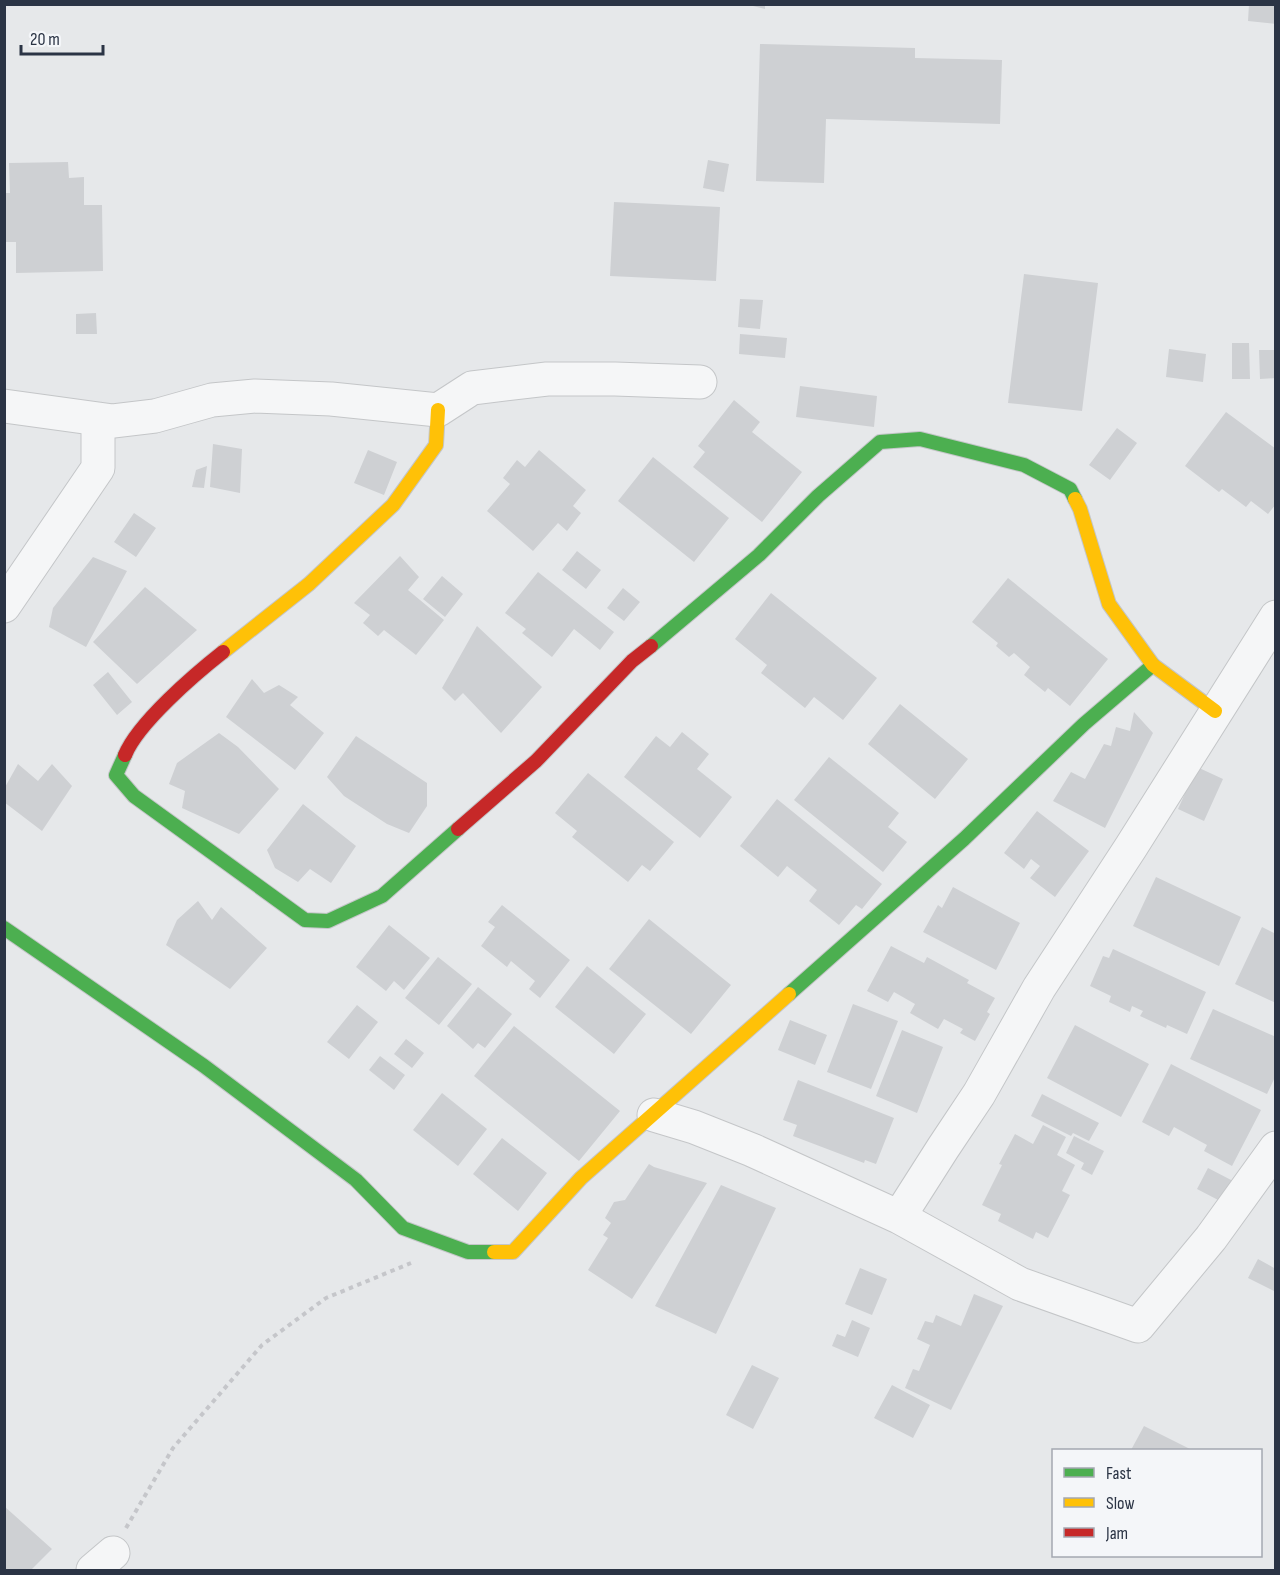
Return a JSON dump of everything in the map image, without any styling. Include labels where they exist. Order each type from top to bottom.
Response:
[{"type":"street","points":[[4,406],[113,421],[155,416],[212,400],[255,396],[331,399],[438,410],[472,388],[547,379],[700,382]]},
{"type":"street","points":[[438,410],[436,445],[393,505],[309,584],[205,666],[174,695],[130,742],[116,775],[134,796],[305,920],[328,921],[382,896],[536,761],[632,661],[759,555],[818,496],[880,442],[920,440],[1024,465],[1070,489],[1080,509],[1109,604],[1153,665],[1215,711]]},
{"type":"street","points":[[4,606],[98,468],[98,419]]},
{"type":"street","points":[[899,1217],[979,1094],[1039,988],[1131,847],[1275,617]]},
{"type":"street","points":[[4,928],[204,1066],[347,1173],[403,1228],[468,1252],[513,1252],[581,1178],[964,839],[1084,724],[1153,665]]},
{"type":"street","points":[[654,1115],[694,1127],[752,1150],[899,1217],[1020,1284],[1138,1326],[1211,1238],[1275,1148]]},
{"type":"path","points":[[103,1562],[173,1448],[262,1345],[326,1298],[453,1246]]},
{"type":"building","points":[[745,4],[765,4],[765,9]]},
{"type":"building","points":[[1249,4],[1276,4],[1276,24],[1248,21]]},
{"type":"building","points":[[760,44],[915,48],[915,58],[1002,60],[1000,124],[826,119],[824,183],[756,181]]},
{"type":"building","points":[[708,160],[729,164],[724,192],[703,188]]},
{"type":"building","points":[[68,162],[69,178],[84,177],[84,205],[102,205],[103,271],[16,273],[16,242],[4,242],[4,193],[10,193],[9,163]]},
{"type":"building","points":[[614,202],[720,207],[716,281],[610,276]]},
{"type":"building","points":[[1024,274],[1098,283],[1082,411],[1008,403]]},
{"type":"building","points":[[740,299],[763,300],[760,329],[738,327]]},
{"type":"building","points":[[96,313],[97,334],[76,334],[76,314]]},
{"type":"building","points":[[740,334],[787,338],[785,358],[739,354]]},
{"type":"building","points":[[1232,343],[1249,343],[1250,379],[1232,379]]},
{"type":"building","points":[[1169,349],[1206,354],[1203,382],[1166,377]]},
{"type":"building","points":[[1259,350],[1276,350],[1276,378],[1260,379]]},
{"type":"building","points":[[800,386],[877,396],[874,427],[796,417]]},
{"type":"building","points":[[734,400],[760,422],[752,432],[802,472],[762,522],[693,467],[705,452],[698,446]]},
{"type":"building","points":[[1226,412],[1276,449],[1276,504],[1268,514],[1251,501],[1246,507],[1222,489],[1219,492],[1185,466]]},
{"type":"building","points":[[1117,428],[1137,443],[1110,480],[1089,465]]},
{"type":"building","points":[[213,444],[242,449],[240,493],[210,487]]},
{"type":"building","points":[[368,450],[397,462],[384,495],[354,483]]},
{"type":"building","points":[[539,450],[586,490],[573,506],[581,513],[567,531],[558,523],[533,551],[487,511],[510,484],[503,478],[517,460],[525,467]]},
{"type":"building","points":[[653,457],[729,518],[694,562],[618,501]]},
{"type":"building","points":[[207,466],[204,488],[192,487],[196,470]]},
{"type":"building","points":[[134,513],[156,528],[136,557],[114,542]]},
{"type":"building","points":[[577,551],[601,570],[586,589],[562,570]]},
{"type":"building","points":[[400,556],[419,577],[408,590],[444,620],[416,655],[384,630],[378,636],[363,623],[370,615],[354,603]]},
{"type":"building","points":[[93,557],[127,571],[86,647],[49,627],[53,608]]},
{"type":"building","points":[[538,572],[614,632],[600,650],[574,629],[552,657],[522,633],[526,629],[505,613]]},
{"type":"building","points":[[442,576],[463,594],[445,617],[423,599]]},
{"type":"building","points":[[1008,578],[1108,659],[1070,706],[1048,688],[1045,692],[1024,675],[1030,667],[1014,653],[1009,657],[996,646],[998,643],[972,622]]},
{"type":"building","points":[[145,587],[197,630],[137,684],[93,642]]},
{"type":"building","points":[[623,588],[640,602],[624,621],[607,608]]},
{"type":"building","points":[[771,593],[877,678],[843,720],[814,697],[805,708],[761,673],[767,665],[735,639]]},
{"type":"building","points":[[477,626],[542,687],[501,733],[463,693],[455,701],[442,688]]},
{"type":"building","points":[[108,672],[132,702],[117,715],[93,685]]},
{"type":"building","points":[[252,679],[264,693],[279,685],[298,697],[290,705],[324,733],[295,770],[226,717]]},
{"type":"building","points":[[900,704],[968,759],[935,799],[868,744]]},
{"type":"building","points":[[1134,712],[1153,733],[1105,828],[1053,801],[1071,772],[1085,779],[1104,744],[1111,746],[1116,727],[1130,731]]},
{"type":"building","points":[[682,732],[709,754],[697,769],[732,797],[700,838],[624,777],[656,736],[670,747]]},
{"type":"building","points":[[219,733],[238,747],[279,789],[239,834],[182,808],[185,791],[169,784],[177,763]]},
{"type":"building","points":[[356,736],[427,783],[427,806],[409,833],[387,824],[344,796],[327,777]]},
{"type":"building","points":[[829,757],[899,813],[888,827],[907,842],[883,872],[794,800]]},
{"type":"building","points":[[18,764],[38,781],[52,764],[72,786],[42,831],[4,802],[4,789]]},
{"type":"building","points":[[1197,767],[1223,779],[1204,821],[1178,809]]},
{"type":"building","points":[[588,773],[674,842],[650,871],[642,865],[628,882],[572,837],[577,831],[555,813]]},
{"type":"building","points":[[777,799],[882,884],[862,909],[856,905],[839,925],[809,901],[817,890],[787,866],[778,877],[740,846]]},
{"type":"building","points":[[303,804],[356,846],[331,883],[310,869],[298,882],[275,868],[267,850]]},
{"type":"building","points":[[1037,811],[1089,851],[1055,897],[1030,878],[1040,866],[1031,859],[1024,869],[1004,853]]},
{"type":"building","points":[[1156,877],[1241,917],[1219,966],[1133,926]]},
{"type":"building","points":[[953,887],[1020,923],[996,970],[923,932],[938,905],[942,908]]},
{"type":"building","points":[[198,901],[212,920],[221,907],[267,948],[230,989],[166,945],[177,920]]},
{"type":"building","points":[[502,905],[570,960],[540,998],[529,989],[535,981],[511,961],[507,967],[481,946],[495,927],[488,922]]},
{"type":"building","points":[[649,919],[731,985],[691,1034],[609,969]]},
{"type":"building","points":[[389,925],[430,958],[404,990],[394,981],[386,991],[356,967]]},
{"type":"building","points":[[1262,927],[1276,934],[1276,1003],[1235,984]]},
{"type":"building","points":[[891,946],[924,963],[927,957],[969,980],[967,983],[995,998],[987,1012],[990,1014],[975,1041],[960,1033],[963,1029],[944,1019],[938,1029],[910,1013],[915,1004],[894,992],[888,1002],[867,991]]},
{"type":"building","points":[[1113,949],[1206,992],[1187,1034],[1167,1025],[1166,1028],[1140,1016],[1143,1011],[1132,1006],[1130,1012],[1109,1002],[1111,996],[1090,986],[1103,956],[1109,958]]},
{"type":"building","points":[[438,957],[472,984],[439,1025],[405,998]]},
{"type":"building","points":[[587,966],[646,1014],[614,1054],[555,1007]]},
{"type":"building","points":[[478,987],[512,1014],[485,1048],[478,1043],[473,1049],[447,1026]]},
{"type":"building","points":[[853,1004],[898,1021],[871,1089],[827,1072]]},
{"type":"building","points":[[357,1005],[378,1022],[349,1059],[327,1042]]},
{"type":"building","points":[[1213,1009],[1276,1037],[1276,1075],[1267,1094],[1190,1059]]},
{"type":"building","points":[[790,1020],[827,1035],[815,1065],[778,1050]]},
{"type":"building","points":[[1075,1025],[1149,1064],[1121,1117],[1047,1078]]},
{"type":"building","points":[[514,1026],[620,1111],[579,1161],[474,1076]]},
{"type":"building","points":[[902,1030],[943,1047],[917,1113],[876,1096]]},
{"type":"building","points":[[406,1039],[424,1053],[412,1068],[394,1054]]},
{"type":"building","points":[[380,1056],[405,1075],[394,1090],[369,1070]]},
{"type":"building","points":[[1171,1064],[1261,1110],[1232,1166],[1204,1151],[1207,1145],[1174,1127],[1169,1136],[1142,1122]]},
{"type":"building","points":[[798,1080],[894,1118],[876,1164],[865,1160],[864,1163],[793,1136],[797,1125],[783,1120]]},
{"type":"building","points":[[442,1093],[487,1129],[458,1166],[413,1130]]},
{"type":"building","points":[[1042,1094],[1099,1123],[1089,1141],[1073,1133],[1071,1136],[1031,1116]]},
{"type":"building","points":[[1043,1125],[1066,1137],[1057,1155],[1075,1165],[1062,1191],[1070,1195],[1048,1238],[1036,1232],[1033,1239],[998,1221],[1001,1214],[982,1205],[1002,1165],[999,1164],[1015,1134],[1033,1144]]},
{"type":"building","points":[[1074,1136],[1104,1151],[1092,1175],[1081,1169],[1084,1163],[1066,1153]]},
{"type":"building","points":[[502,1138],[547,1173],[518,1211],[473,1174]]},
{"type":"building","points":[[649,1164],[707,1183],[632,1299],[588,1270],[608,1238],[603,1235],[611,1223],[605,1218],[614,1202],[625,1200]]},
{"type":"building","points":[[1208,1168],[1233,1181],[1222,1202],[1197,1189]]},
{"type":"building","points":[[721,1185],[776,1208],[716,1334],[655,1306]]},
{"type":"building","points":[[1258,1259],[1276,1269],[1276,1292],[1248,1278]]},
{"type":"building","points":[[860,1268],[887,1279],[872,1315],[845,1304]]},
{"type":"building","points":[[974,1294],[1003,1306],[951,1410],[905,1388],[913,1369],[919,1371],[930,1345],[917,1339],[925,1321],[933,1323],[936,1315],[961,1326]]},
{"type":"building","points":[[852,1320],[870,1328],[858,1357],[832,1346],[837,1334],[845,1337]]},
{"type":"building","points":[[752,1365],[779,1378],[753,1429],[726,1415]]},
{"type":"building","points":[[892,1385],[930,1405],[913,1438],[874,1418]]},
{"type":"building","points":[[1144,1426],[1190,1449],[1132,1449]]},
{"type":"building","points":[[4,1506],[52,1549],[31,1570],[4,1570]]},
{"type":"traffic: fast","points":[[651,646],[759,555],[818,496],[880,442],[920,439],[1024,465],[1070,489],[1075,499]]},
{"type":"traffic: fast","points":[[789,994],[964,839],[1084,724],[1153,665]]},
{"type":"traffic: fast","points":[[125,755],[116,775],[134,796],[305,920],[328,921],[382,896],[458,829]]},
{"type":"traffic: fast","points":[[4,928],[204,1066],[356,1180],[403,1228],[468,1252],[494,1252]]},
{"type":"traffic: slow","points":[[223,652],[309,584],[393,505],[436,445],[438,410]]},
{"type":"traffic: slow","points":[[1075,499],[1109,604],[1153,665],[1215,711]]},
{"type":"traffic: slow","points":[[494,1252],[513,1252],[581,1178],[789,994]]},
{"type":"traffic: jam","points":[[458,829],[536,761],[632,661],[651,646]]},
{"type":"traffic: jam","points":[[125,755],[154,714],[223,652]]}]
